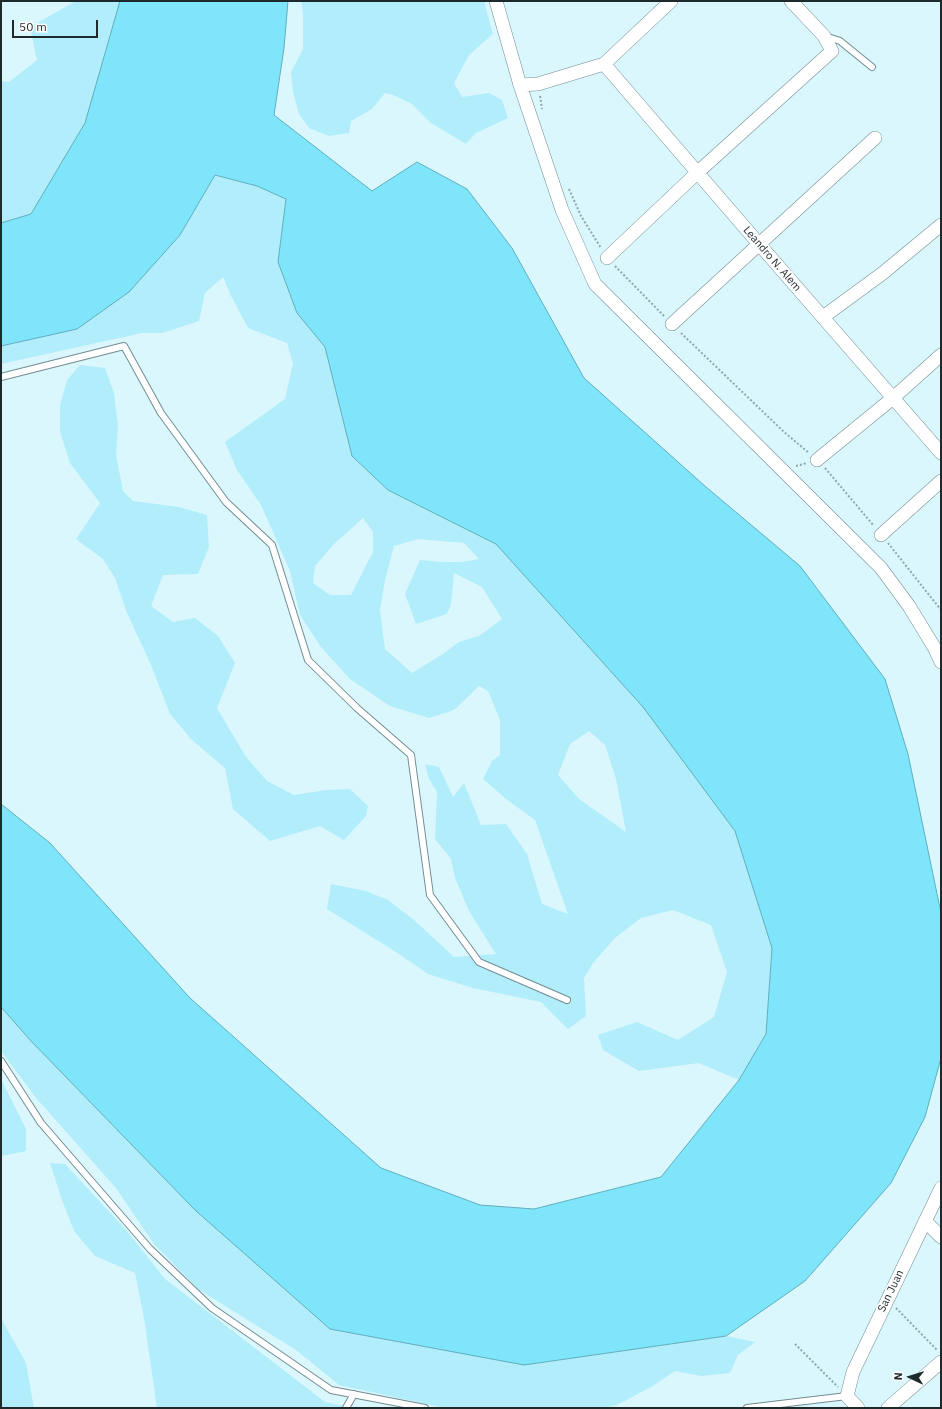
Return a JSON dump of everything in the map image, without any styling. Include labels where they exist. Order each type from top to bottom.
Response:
[{"type":"street","points":[[496,1],[520,85],[562,210],[595,284],[881,568],[909,606],[934,647],[941,662]]},
{"type":"street","points":[[520,85],[538,84],[604,64],[671,1]]},
{"type":"street","points":[[607,258],[698,172],[832,51],[824,36],[791,1]]},
{"type":"street","name":"Leandro N. Alem","points":[[604,64],[941,453]]},
{"type":"street","points":[[672,324],[875,138]]},
{"type":"street","points":[[823,317],[883,273],[941,225]]},
{"type":"street","points":[[817,460],[893,398],[941,355]]},
{"type":"street","points":[[881,535],[941,481]]},
{"type":"street","name":"San Juan","points":[[847,1396],[853,1372],[941,1188]]},
{"type":"street","points":[[925,1221],[941,1237]]},
{"type":"street","points":[[888,1408],[941,1362]]},
{"type":"street","points":[[847,1396],[858,1408]]},
{"type":"lane","points":[[824,36],[840,41],[872,67]]},
{"type":"lane","points":[[1,377],[124,346],[161,412],[226,502],[272,544],[308,660],[357,708],[411,755],[430,895],[479,962],[567,1000]]},
{"type":"lane","points":[[1,1061],[41,1123],[150,1248],[212,1308],[331,1390],[425,1408]]},
{"type":"lane","points":[[346,1408],[354,1394]]},
{"type":"lane","points":[[747,1408],[847,1396]]},
{"type":"path","points":[[538,84],[543,113]]},
{"type":"path","points":[[566,183],[581,216],[607,258],[672,324],[784,432],[817,460]]},
{"type":"path","points":[[783,470],[817,460]]},
{"type":"path","points":[[887,1299],[941,1354]]},
{"type":"path","points":[[795,1344],[847,1396]]},
{"type":"shaded area","points":[[76,1],[120,1],[85,123],[31,214],[1,223],[1,81],[9,82],[37,60],[30,27]]},
{"type":"shaded area","points":[[120,1],[288,1],[284,48],[274,115],[372,191],[417,162],[467,189],[512,248],[584,378],[706,487],[800,566],[885,679],[908,754],[941,913],[941,1058],[925,1117],[891,1183],[805,1281],[726,1336],[524,1365],[330,1329],[195,1210],[31,1041],[1,1007],[1,804],[50,843],[190,998],[381,1168],[480,1205],[534,1209],[661,1177],[739,1080],[766,1034],[772,948],[735,831],[643,707],[496,544],[388,490],[352,456],[325,347],[297,313],[278,262],[286,199],[257,186],[215,175],[180,235],[129,292],[77,329],[1,346],[1,223],[31,214],[85,123]]},
{"type":"shaded area","points":[[301,1],[484,1],[493,34],[469,55],[454,83],[462,97],[489,93],[502,100],[508,118],[476,133],[466,144],[431,123],[412,104],[385,93],[372,109],[351,121],[349,133],[329,136],[309,128],[299,114],[293,92],[291,72],[303,49],[303,14]]},
{"type":"shaded area","points":[[215,175],[257,186],[286,199],[278,262],[297,313],[325,347],[352,456],[388,490],[496,544],[644,707],[735,831],[772,948],[766,1034],[739,1080],[699,1063],[639,1071],[603,1050],[598,1035],[637,1022],[678,1040],[714,1017],[727,972],[711,925],[673,910],[641,918],[615,938],[593,963],[584,978],[586,1016],[568,1029],[541,1002],[473,988],[428,974],[327,909],[331,884],[366,891],[388,900],[414,920],[454,957],[496,954],[469,911],[455,878],[451,859],[435,839],[437,792],[429,779],[425,764],[439,767],[453,797],[464,783],[481,825],[506,824],[527,854],[542,904],[568,914],[535,820],[506,799],[483,779],[492,761],[500,755],[500,720],[488,691],[479,686],[454,710],[429,718],[390,706],[350,679],[321,647],[300,615],[290,571],[261,505],[237,470],[225,442],[285,399],[293,363],[287,343],[248,328],[223,277],[205,293],[199,321],[162,333],[142,333],[1,364],[1,346],[77,328],[180,235]],"holes":[[[363,518],[373,532],[373,552],[351,595],[330,595],[313,583],[315,566],[334,544]],[[418,539],[464,543],[479,559],[462,562],[420,560],[405,594],[416,624],[447,614],[451,604],[454,573],[482,587],[502,619],[479,636],[459,642],[443,654],[412,673],[385,649],[380,610],[385,580],[394,546]],[[589,731],[605,745],[616,779],[626,832],[579,799],[558,775],[570,744]]]},
{"type":"shaded area","points":[[80,365],[105,368],[114,393],[118,426],[116,455],[123,491],[133,501],[179,507],[207,515],[209,547],[198,574],[163,575],[151,606],[173,622],[195,618],[218,636],[235,663],[217,708],[246,757],[267,781],[294,795],[326,790],[350,789],[368,806],[366,816],[344,840],[320,826],[270,841],[233,809],[225,768],[192,740],[170,714],[151,665],[127,613],[115,578],[103,559],[76,539],[100,503],[70,463],[60,432],[60,405],[67,380]]},
{"type":"shaded area","points":[[1,1007],[31,1041],[195,1210],[671,1343],[726,1336],[755,1342],[738,1355],[730,1373],[701,1376],[675,1371],[651,1387],[617,1405],[603,1408],[445,1408],[339,1385],[296,1350],[198,1289],[154,1244],[116,1188],[37,1099],[1,1051]]},
{"type":"shaded area","points":[[1,1079],[26,1129],[26,1151],[1,1156]]},
{"type":"shaded area","points":[[50,1163],[65,1164],[126,1230],[165,1279],[325,1402],[354,1408],[157,1408],[144,1318],[135,1273],[95,1256],[74,1231]]},
{"type":"shaded area","points":[[1,1318],[26,1363],[34,1408],[1,1408]]}]
